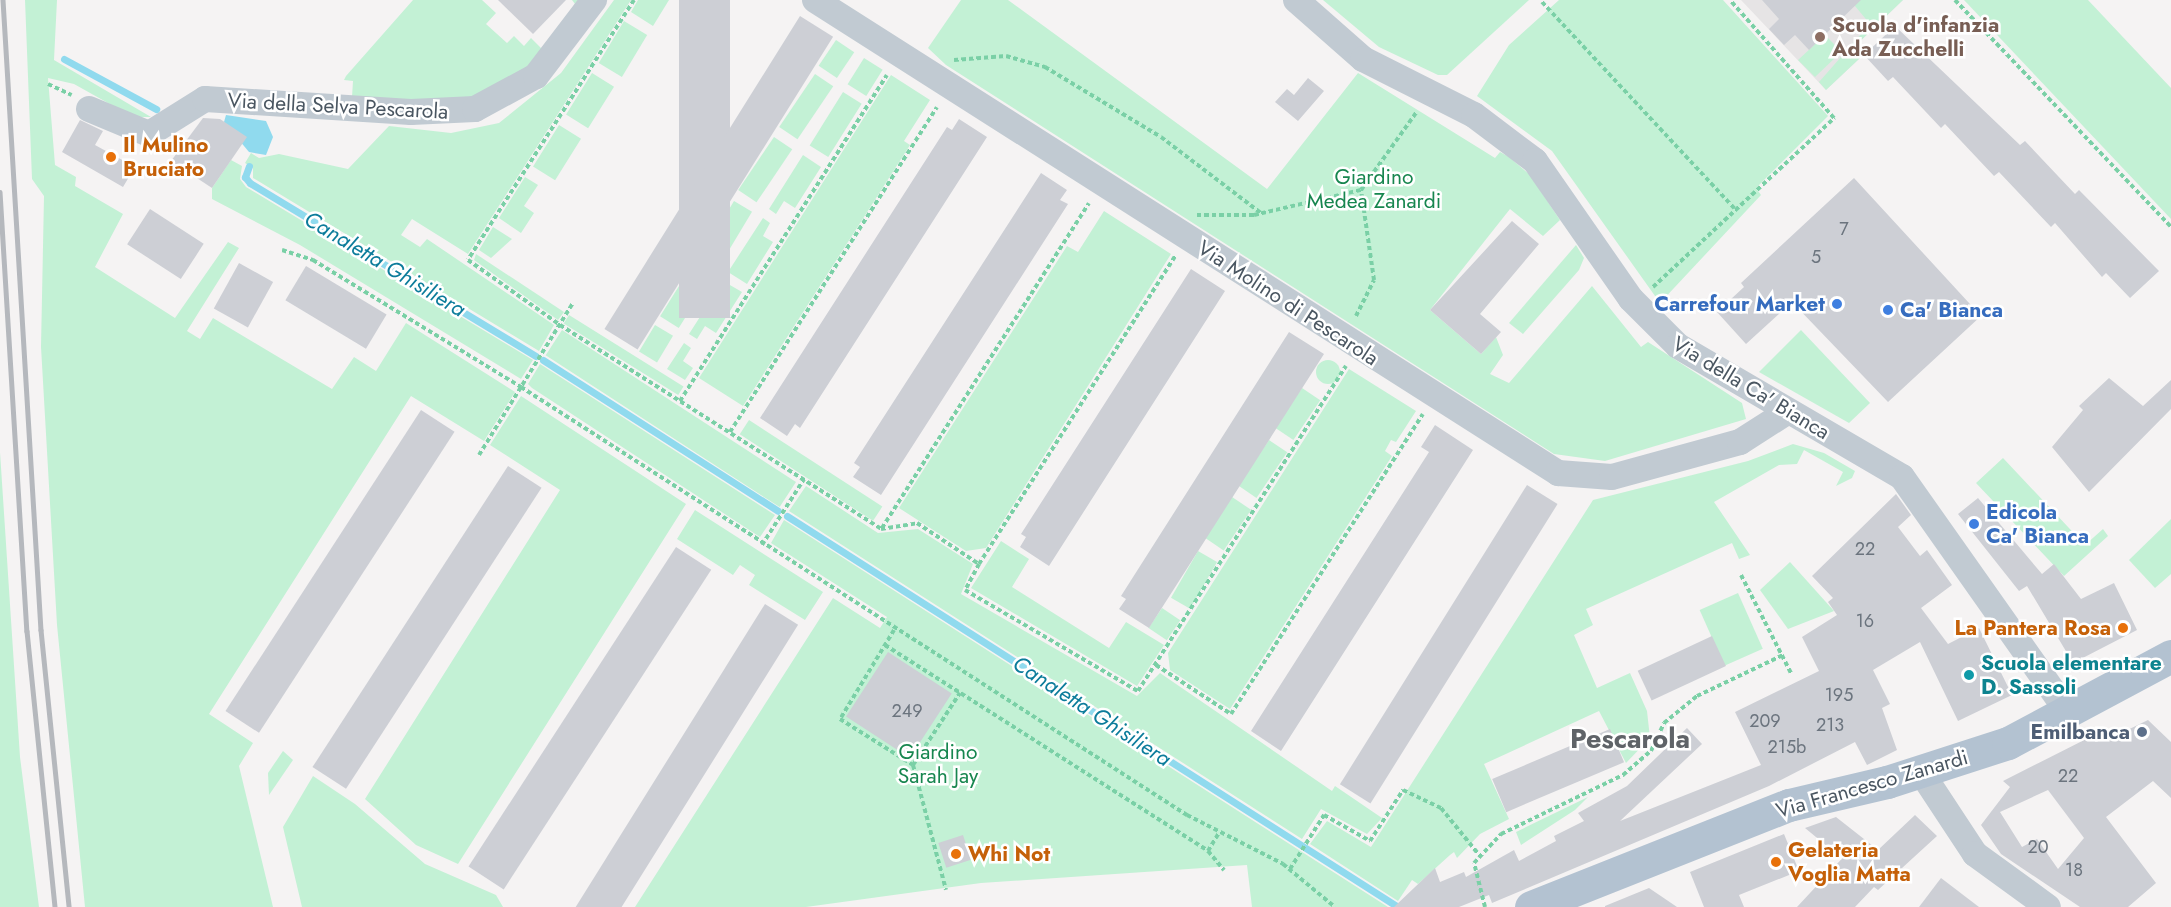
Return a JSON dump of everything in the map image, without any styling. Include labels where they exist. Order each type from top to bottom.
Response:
[{"type":"main road","name":"Via Francesco Zanardi","points":[[1532,907],[1789,805],[1921,772],[2008,743],[2069,714],[2171,656]]},
{"type":"street","name":"Via della Selva Pescarola","points":[[89,109],[149,134],[205,99],[411,112],[475,109],[536,76],[594,0]]},
{"type":"street","name":"Via Molino di Pescarola","points":[[814,0],[1558,473],[1612,477],[1740,442],[1787,412]]},
{"type":"street","name":"Via della Ca' Bianca","points":[[1296,0],[1363,59],[1474,115],[1528,154],[1656,328],[1702,363],[1895,473],[1913,489],[2069,714]]},
{"type":"street","points":[[1921,772],[1975,854],[1999,877],[2048,907]]},
{"type":"path","points":[[634,0],[468,260],[560,325],[881,529],[917,523],[980,564]]},
{"type":"path","points":[[1646,293],[1734,208],[1758,192],[1834,117],[1730,0]]},
{"type":"path","points":[[1955,0],[2171,227]]},
{"type":"path","points":[[1542,2],[1734,208]]},
{"type":"path","points":[[946,65],[963,58],[1006,56],[1045,68],[1161,137],[1262,214]]},
{"type":"path","points":[[680,401],[891,69]]},
{"type":"path","points":[[729,432],[940,101]]},
{"type":"path","points":[[1186,214],[1262,214],[1361,190],[1419,108]]},
{"type":"path","points":[[1357,314],[1374,280],[1361,190]]},
{"type":"path","points":[[881,529],[1092,199]]},
{"type":"path","points":[[282,250],[313,260],[521,387],[894,630],[1219,833],[1290,869],[1335,907]]},
{"type":"path","points":[[1177,253],[965,590],[1138,691],[1348,363]]},
{"type":"path","points":[[479,455],[573,303]]},
{"type":"path","points":[[1156,666],[1231,714],[1425,412]]},
{"type":"path","points":[[762,545],[804,479]]},
{"type":"path","points":[[1741,575],[1791,673]]},
{"type":"path","points":[[894,630],[840,719],[913,765],[946,890]]},
{"type":"path","points":[[885,645],[1208,851],[1224,870]]},
{"type":"path","points":[[1485,907],[1473,871],[1480,856],[1512,826],[1623,775],[1651,751],[1664,723],[1697,696],[1783,655]]},
{"type":"path","points":[[913,765],[960,693]]},
{"type":"path","points":[[1290,869],[1324,815],[1370,841],[1403,790],[1441,808],[1480,856]]},
{"type":"path","points":[[1208,851],[1219,833]]},
{"type":"shaded area","name":"Scuola d'infanzia Ada Zucchelli","points":[[1741,0],[1903,0],[1852,49],[1860,58],[1826,90]]},
{"type":"green space","points":[[25,0],[57,0],[54,60],[151,117],[133,117],[74,84],[48,78],[55,165],[76,177],[75,186],[123,214],[95,267],[175,318],[228,242],[239,248],[187,331],[200,339],[213,318],[332,389],[354,357],[376,371],[406,323],[515,392],[484,441],[411,396],[209,714],[253,743],[239,766],[273,907],[85,907],[57,625],[41,347],[44,196],[32,179]]},
{"type":"green space","points":[[413,0],[482,0],[496,13],[486,24],[507,43],[514,36],[524,46],[531,38],[542,49],[575,4],[572,0],[580,0],[530,67],[475,97],[441,102],[352,97],[353,81],[344,80],[346,76]]},
{"type":"green space","points":[[614,0],[631,0],[468,254],[412,219],[401,235],[420,247],[427,239],[554,325],[539,351],[253,178],[253,168],[245,163],[251,153],[259,158],[279,154],[348,169],[389,126],[451,133],[499,123],[561,73]]},
{"type":"green space","points":[[638,0],[669,0],[653,26],[631,12]]},
{"type":"green space","name":"Giardino Medea Zanardi","points":[[961,0],[1008,0],[1267,189],[1358,73],[1495,158],[1500,152],[1509,157],[1530,175],[1560,220],[1543,236],[1510,209],[1430,310],[1481,354],[1496,337],[1503,355],[1490,374],[1509,383],[1592,286],[1641,347],[1648,342],[1742,403],[1746,419],[1605,461],[1554,454],[946,65],[928,48]]},
{"type":"green space","points":[[1323,0],[1529,0],[1447,75],[1438,75],[1379,47]]},
{"type":"green space","points":[[1559,0],[1723,0],[1828,116],[1756,188],[1761,195],[1660,303],[1552,151],[1477,96],[1509,45]]},
{"type":"green space","points":[[1850,0],[1903,0],[1852,49],[1860,58],[1826,90],[1819,82],[1870,24]]},
{"type":"green space","points":[[1964,0],[2088,0],[2171,88],[2171,219]]},
{"type":"green space","points":[[624,21],[647,35],[622,77],[599,63]]},
{"type":"green space","points":[[1825,35],[1836,46],[1832,51],[1837,56],[1815,77],[1798,60]]},
{"type":"green space","points":[[836,40],[854,52],[837,78],[819,66]]},
{"type":"green space","points":[[864,58],[883,70],[866,96],[848,84]]},
{"type":"green space","points":[[592,73],[614,87],[588,128],[566,115]]},
{"type":"green space","points":[[815,74],[833,86],[797,139],[779,127]]},
{"type":"green space","points":[[891,75],[930,100],[904,141],[910,145],[743,406],[699,378]]},
{"type":"green space","points":[[843,92],[862,104],[828,157],[810,145]]},
{"type":"green space","points":[[559,125],[581,139],[555,180],[533,167]]},
{"type":"green space","points":[[774,137],[792,149],[756,202],[738,190]]},
{"type":"green space","points":[[803,155],[821,167],[795,208],[784,201],[776,214],[769,209]]},
{"type":"green space","points":[[231,160],[242,166],[240,179],[246,187],[533,360],[521,379],[300,245],[212,199],[212,188]]},
{"type":"green space","points":[[525,177],[538,185],[524,206],[534,213],[521,233],[499,218]]},
{"type":"green space","points":[[734,201],[752,212],[720,266],[702,255]]},
{"type":"green space","points":[[1104,211],[1171,254],[986,548],[966,551],[899,508],[1067,246],[1078,252]]},
{"type":"green space","points":[[763,218],[770,223],[763,236],[773,242],[747,284],[728,272]]},
{"type":"green space","points":[[493,227],[512,239],[491,258],[479,250]]},
{"type":"green space","points":[[1576,245],[1584,258],[1579,270],[1523,334],[1509,323]]},
{"type":"green space","points":[[476,254],[564,312],[558,320],[474,260]]},
{"type":"green space","points":[[694,262],[713,274],[679,328],[660,316]]},
{"type":"green space","points":[[723,281],[742,292],[716,333],[705,326],[697,339],[689,334]]},
{"type":"green space","points":[[569,315],[683,387],[678,395],[564,323]]},
{"type":"green space","points":[[655,325],[673,336],[657,362],[639,352]]},
{"type":"green space","points":[[562,330],[796,482],[780,507],[546,355]]},
{"type":"green space","points":[[1801,330],[1870,403],[1849,423],[1759,372]]},
{"type":"green space","points":[[684,343],[691,348],[683,361],[693,368],[685,380],[667,369]]},
{"type":"green space","points":[[1328,360],[1337,363],[1340,372],[1337,381],[1328,384],[1319,381],[1316,372],[1319,363]]},
{"type":"green space","points":[[540,364],[775,515],[760,537],[532,388],[528,384]]},
{"type":"green space","points":[[1349,369],[1416,411],[1396,442],[1391,440],[1385,451],[1392,456],[1230,709],[1170,670],[1168,653]]},
{"type":"green space","points":[[1302,388],[1320,400],[1293,440],[1275,428]]},
{"type":"green space","points":[[521,396],[686,504],[458,864],[416,845],[365,799],[560,490],[490,445]]},
{"type":"green space","points":[[749,420],[882,507],[873,521],[740,434]]},
{"type":"green space","points":[[1269,440],[1287,452],[1256,498],[1238,486]]},
{"type":"green space","points":[[1793,444],[1824,453],[1855,471],[1852,478],[1836,486],[1843,472],[1804,450],[1797,464],[1779,465],[1714,502],[1750,555],[1739,559],[1732,543],[1586,609],[1593,625],[1574,635],[1597,688],[1630,673],[1647,711],[1650,738],[1626,763],[1599,711],[1484,764],[1509,819],[1480,834],[1457,858],[1454,852],[1418,884],[1412,880],[1398,901],[1310,844],[1327,821],[1371,847],[1593,500],[1748,461]]},
{"type":"green space","points":[[0,452],[20,757],[39,907],[0,907]]},
{"type":"green space","points":[[2003,458],[2085,545],[2103,529],[2108,536],[2064,576],[1976,483]]},
{"type":"green space","points":[[806,486],[878,533],[918,529],[973,564],[961,594],[1137,696],[1160,673],[1332,791],[1335,786],[1382,818],[1367,834],[1321,809],[1302,839],[789,511]]},
{"type":"green space","points":[[1232,497],[1251,510],[1224,550],[1205,538]]},
{"type":"green space","points":[[695,510],[823,592],[805,620],[749,585],[755,575],[740,565],[733,575],[677,539]]},
{"type":"green space","points":[[2171,519],[2171,574],[2155,588],[2129,560]]},
{"type":"green space","name":"Giardino Sarah Jay","points":[[784,520],[1388,907],[1252,907],[1247,865],[981,883],[806,907],[635,907],[833,598],[880,628],[887,617],[771,543]]},
{"type":"green space","points":[[1001,541],[1029,559],[1012,587],[1109,648],[1126,622],[1164,645],[1137,686],[971,588]]},
{"type":"green space","points":[[1198,551],[1217,562],[1190,609],[1171,598]]},
{"type":"green space","points":[[1790,562],[1834,611],[1788,629],[1760,590]]},
{"type":"green space","points":[[1738,593],[1763,649],[1724,666],[1700,610]]},
{"type":"green space","points":[[1162,608],[1180,620],[1167,640],[1149,628]]},
{"type":"green space","points":[[283,751],[293,760],[269,795],[268,773]]},
{"type":"green space","points":[[313,776],[355,804],[425,864],[496,895],[503,907],[302,907],[283,827]]},
{"type":"green space","points":[[1588,797],[1575,810],[1521,845],[1516,832]]},
{"type":"water","points":[[226,115],[266,121],[273,137],[266,155],[249,152],[224,122]]},
{"type":"building","points":[[498,0],[566,0],[533,34]]},
{"type":"building","points":[[679,0],[730,0],[730,318],[679,318]]},
{"type":"building","points":[[1762,0],[1861,0],[1809,50],[1795,35],[1784,45],[1769,29],[1779,19]]},
{"type":"building","points":[[800,16],[833,37],[638,350],[604,329]]},
{"type":"building","points":[[1895,26],[2020,145],[2025,141],[2075,194],[2079,190],[2159,271],[2130,298],[2106,273],[2102,277],[2055,223],[2051,227],[1999,172],[1994,176],[1945,124],[1941,128],[1893,77],[1888,81],[1864,55]]},
{"type":"building","points":[[1308,78],[1324,91],[1298,121],[1275,102],[1287,89],[1294,95]]},
{"type":"building","points":[[203,118],[220,119],[247,137],[212,188],[171,161]]},
{"type":"building","points":[[959,119],[987,137],[800,428],[795,424],[787,436],[760,418],[947,127],[952,130]]},
{"type":"building","points":[[80,120],[103,131],[95,145],[135,167],[123,187],[62,152]]},
{"type":"building","points":[[1041,173],[1067,190],[1060,200],[1068,204],[881,495],[853,477],[860,467],[854,463]]},
{"type":"building","name":"Ca' Bianca","points":[[1854,178],[1981,316],[1888,402],[1792,302],[1746,344],[1717,312],[1744,287],[1741,283]]},
{"type":"building","points":[[150,209],[204,244],[181,279],[127,244]]},
{"type":"building","points":[[1512,221],[1539,244],[1480,314],[1501,332],[1481,354],[1430,310]]},
{"type":"building","points":[[239,263],[273,282],[248,327],[214,308]]},
{"type":"building","points":[[306,266],[387,314],[366,349],[285,300]]},
{"type":"building","points":[[1191,269],[1225,291],[1049,566],[1020,547],[1026,537],[1021,534]]},
{"type":"building","points":[[1289,332],[1324,354],[1149,628],[1119,609],[1126,599],[1121,596]]},
{"type":"building","points":[[2109,378],[2143,406],[2171,380],[2171,409],[2089,492],[2052,447],[2083,410],[2079,406]]},
{"type":"building","points":[[421,410],[455,432],[259,733],[225,711]]},
{"type":"building","points":[[1435,425],[1473,450],[1281,751],[1251,731],[1429,452],[1421,447]]},
{"type":"building","points":[[508,466],[542,488],[346,789],[312,767]]},
{"type":"building","points":[[1527,485],[1558,504],[1370,803],[1340,784]]},
{"type":"building","points":[[1896,494],[1911,515],[1898,527],[1920,556],[1927,550],[1952,585],[1921,608],[1948,644],[1979,628],[2012,695],[1958,721],[1920,642],[1873,670],[1890,704],[1882,708],[1897,750],[1867,765],[1855,742],[1769,786],[1492,903],[1489,895],[1459,907],[1394,907],[1435,868],[1440,882],[1464,872],[1466,877],[1514,850],[1519,861],[1556,841],[1554,836],[1584,821],[1578,813],[1627,786],[1687,728],[1702,744],[1620,821],[1761,765],[1735,712],[1819,671],[1802,637],[1837,615],[1828,602],[1833,598],[1812,576]]},
{"type":"building","points":[[1978,498],[2042,574],[2054,564],[2081,599],[2114,583],[2137,630],[2073,663],[2027,586],[2019,591],[1958,514]]},
{"type":"building","points":[[676,547],[711,570],[504,889],[468,867]]},
{"type":"building","points":[[765,604],[798,625],[622,907],[576,907]]},
{"type":"building","points":[[1712,636],[1726,666],[1652,701],[1638,671]]},
{"type":"building","points":[[888,652],[952,693],[910,758],[846,717]]},
{"type":"building","points":[[2148,720],[2171,742],[2171,798],[2153,781],[2106,817],[2156,883],[2128,907],[2080,907],[2001,854],[1981,825],[2010,787],[2003,781],[2102,731],[2109,739]],"holes":[[[2048,790],[2084,838],[2058,869],[2037,839],[2022,847],[2000,812]]]},
{"type":"building","points":[[1610,729],[1624,762],[1506,812],[1492,779]]},
{"type":"building","points":[[1915,815],[1937,836],[1878,890],[1874,887],[1855,907],[1797,907],[1849,851],[1839,856],[1805,828],[1836,817],[1878,850]]},
{"type":"building","points":[[1784,834],[1799,871],[1739,895],[1744,907],[1704,907],[1690,872]]},
{"type":"building","points":[[963,835],[971,860],[946,868],[938,843]]},
{"type":"building","points":[[1941,878],[1979,907],[1919,907]]},
{"type":"building","points":[[1649,888],[1677,907],[1605,907],[1605,906]]},
{"type":"waterway","name":"Canaletta Ghisiliera","points":[[64,59],[156,109]]},
{"type":"waterway","name":"Canaletta Ghisiliera","points":[[249,166],[245,177],[250,183],[536,356]]},
{"type":"waterway","name":"Canaletta Ghisiliera","points":[[543,360],[778,511]]},
{"type":"waterway","name":"Canaletta Ghisiliera","points":[[787,516],[1398,907]]},
{"type":"railway","points":[[3,0],[41,630],[69,907]]},
{"type":"railway","points":[[0,192],[27,631],[55,907]]},
{"type":"place","name":"Scuola d'infanzia Ada Zucchelli","points":[[1820,37]]},
{"type":"place","name":"Il Mulino Bruciato","points":[[111,157]]},
{"type":"place","name":"Carrefour Market","points":[[1837,304]]},
{"type":"place","name":"Ca' Bianca","points":[[1888,310]]},
{"type":"place","name":"Edicola Ca' Bianca","points":[[1974,524]]},
{"type":"place","name":"La Pantera Rosa","points":[[2123,628]]},
{"type":"place","name":"Scuola elementare D. Sassoli","points":[[1969,675]]},
{"type":"place","name":"Emilbanca","points":[[2142,732]]},
{"type":"place","name":"Whi Not","points":[[956,854]]},
{"type":"place","name":"Gelateria Voglia Matta","points":[[1776,862]]},
{"type":"district","name":"Pescarola","points":[[1630,739]]}]
